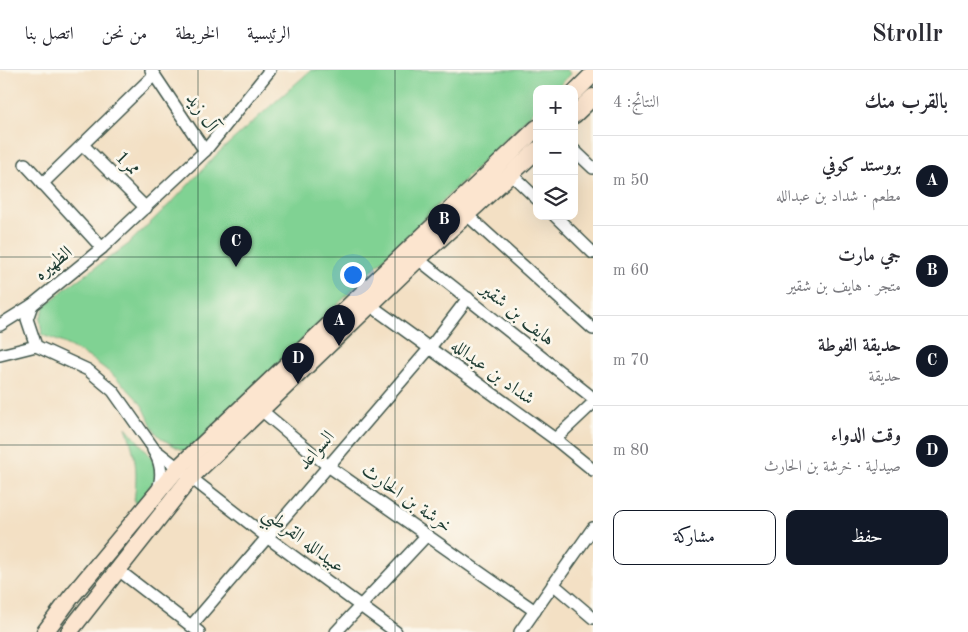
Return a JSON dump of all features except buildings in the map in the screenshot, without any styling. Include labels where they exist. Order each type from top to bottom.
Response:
[{"type":"street","name":"الظهيره","points":[[36,346],[27,319],[32,305],[102,248],[205,151],[270,70]]},
{"type":"street","name":"آل زيد","points":[[153,73],[205,151]]},
{"type":"street","points":[[42,184],[153,73]]},
{"type":"street","points":[[578,88],[590,75]]},
{"type":"street","points":[[578,111],[593,97]]},
{"type":"street","points":[[69,632],[117,569],[184,472],[261,410],[370,305],[535,130]]},
{"type":"street","name":"ممر1","points":[[83,144],[146,208]]},
{"type":"street","points":[[446,225],[467,215],[533,154]]},
{"type":"street","points":[[578,154],[593,168]]},
{"type":"street","points":[[25,164],[102,248]]},
{"type":"street","points":[[511,174],[533,195]]},
{"type":"street","points":[[467,215],[593,329]]},
{"type":"street","points":[[559,220],[593,253]]},
{"type":"street","points":[[146,507],[423,249]]},
{"type":"street","name":"هايف بن شقير","points":[[423,249],[468,298],[593,398]]},
{"type":"street","name":"السواعد","points":[[195,629],[267,537],[428,349],[468,298]]},
{"type":"street","points":[[0,326],[32,305]]},
{"type":"street","name":"شداد بن عبدالله","points":[[370,305],[428,349],[555,439],[593,470]]},
{"type":"street","points":[[0,355],[36,346],[88,370],[113,392],[133,417],[156,454],[161,473],[157,491],[146,507],[71,597],[45,632]]},
{"type":"street","points":[[555,439],[593,403]]},
{"type":"street","name":"خرشة بن الحارث","points":[[261,410],[328,466],[535,611]]},
{"type":"street","points":[[145,438],[154,449],[184,472]]},
{"type":"street","name":"عبيدالله القرطبي","points":[[184,472],[267,537],[396,632]]},
{"type":"street","points":[[520,632],[593,528]]},
{"type":"street","points":[[336,632],[427,535]]},
{"type":"street","points":[[117,569],[195,629]]},
{"type":"street","points":[[554,584],[593,618]]},
{"type":"green space","points":[[311,70],[567,70],[571,74],[560,85],[533,85],[533,112],[187,453],[157,434],[141,404],[109,372],[70,346],[42,335],[40,319],[45,306],[66,288],[126,246],[177,197],[218,153]]},
{"type":"green space","points":[[126,427],[153,459],[158,475],[138,504],[134,502],[135,464]]},
{"type":"place","name":"جي مارت","points":[[444,245]]},
{"type":"place","name":"حديقة الفوطة","points":[[236,267]]},
{"type":"place","name":"بروستد كوفي","points":[[339,346]]},
{"type":"place","name":"وقت الدواء","points":[[298,384]]}]
